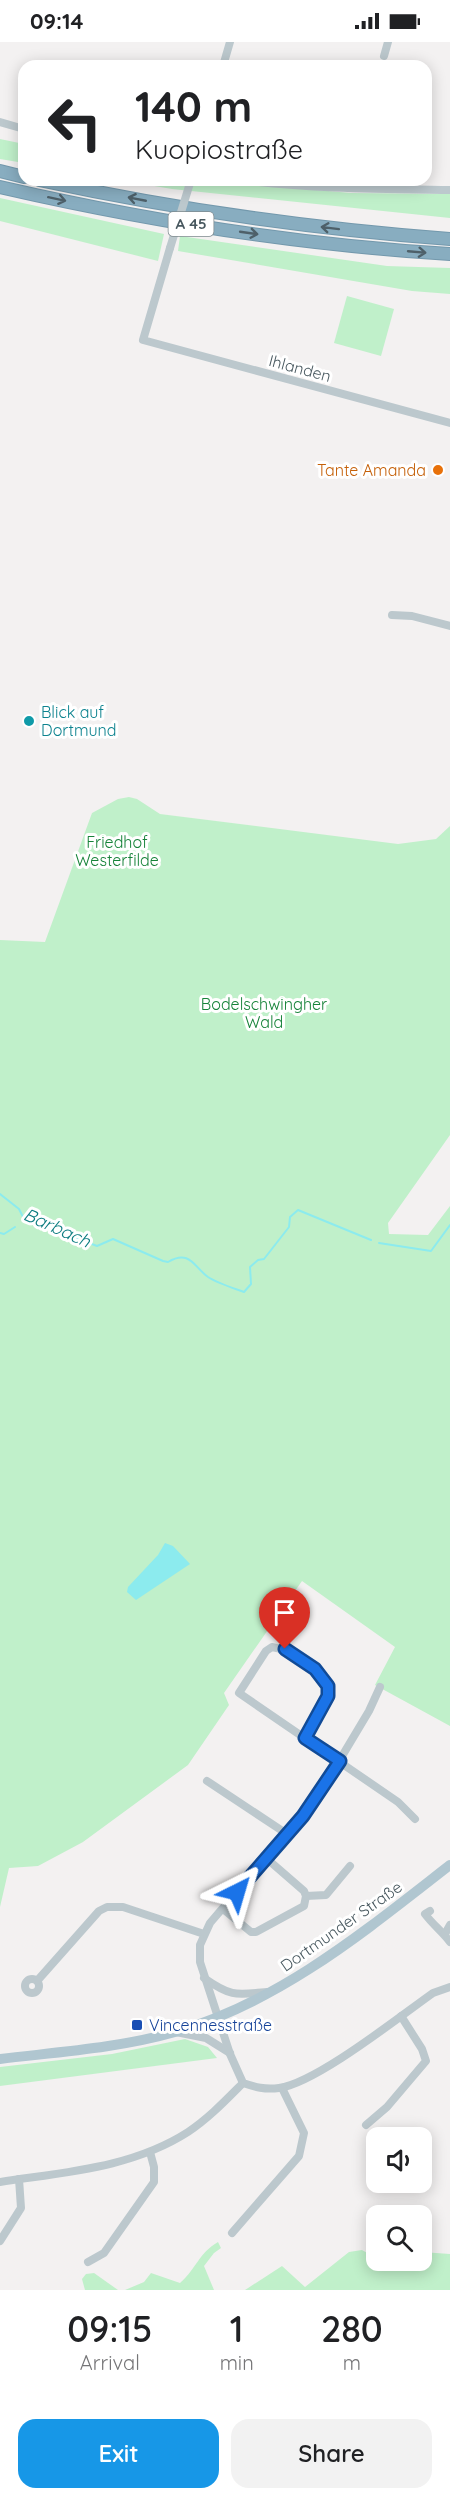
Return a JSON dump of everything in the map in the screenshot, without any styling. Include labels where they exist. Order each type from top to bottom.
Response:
[{"type":"highway","points":[[0,171],[18,176]]},
{"type":"highway","name":"A 45","points":[[69,186],[160,204],[252,218],[376,233],[450,239]]},
{"type":"highway","name":"A 45","points":[[0,187],[124,213],[230,230],[450,254]]},
{"type":"main road","name":"Dortmunder Straße","points":[[0,2059],[111,2045],[176,2032],[217,2016],[271,1992],[313,1967],[362,1933],[450,1865]]},
{"type":"street","points":[[225,60],[230,42]]},
{"type":"street","points":[[384,56],[388,42]]},
{"type":"street","points":[[0,122],[18,127]]},
{"type":"street","name":"Ihlanden","points":[[189,186],[143,340],[450,423]]},
{"type":"street","points":[[289,186],[450,190]]},
{"type":"street","points":[[392,615],[412,616],[450,626]]},
{"type":"street","points":[[305,1738],[328,1696],[328,1686],[315,1669],[306,1662],[285,1649],[272,1647],[266,1651],[238,1693],[398,1802],[415,1819]]},
{"type":"street","points":[[380,1687],[369,1711],[317,1798],[210,1923],[204,1934],[199,1954],[204,1978],[230,2054],[243,2083],[262,2089],[282,2088],[317,2073],[433,1994],[450,1987]]},
{"type":"street","points":[[207,1781],[288,1834]]},
{"type":"street","points":[[223,1909],[244,1928],[256,1932],[304,1906],[306,1896],[304,1891],[266,1858]]},
{"type":"street","points":[[306,1896],[326,1895],[350,1866]]},
{"type":"street","points":[[37,1981],[99,1911],[107,1907],[123,1907],[204,1934]]},
{"type":"street","points":[[430,1911],[425,1914],[436,1930],[447,1938],[450,1925]]},
{"type":"street","points":[[204,1978],[228,1993],[238,1995],[271,1992]]},
{"type":"street","points":[[366,2126],[387,2107],[426,2061],[422,2049],[401,2016]]},
{"type":"street","points":[[176,2032],[206,2038],[230,2054]]},
{"type":"street","points":[[0,2182],[94,2168],[128,2160],[189,2132],[243,2083]]},
{"type":"street","points":[[232,2233],[299,2156],[304,2133],[282,2088]]},
{"type":"street","points":[[88,2262],[104,2253],[154,2182],[154,2167],[150,2151]]},
{"type":"street","points":[[0,2241],[21,2208],[19,2179]]},
{"type":"green space","points":[[0,139],[18,143],[18,162],[0,159]]},
{"type":"green space","points":[[154,186],[270,186],[351,193],[450,194],[450,218]]},
{"type":"green space","points":[[0,198],[164,234],[158,261],[0,221]]},
{"type":"green space","points":[[180,236],[387,266],[450,268],[450,294],[412,291],[178,251]]},
{"type":"green space","points":[[347,296],[394,309],[381,356],[334,343]]},
{"type":"green space","points":[[129,797],[137,799],[160,814],[398,844],[436,839],[450,826],[450,1135],[388,1223],[389,1234],[428,1235],[450,1206],[450,1726],[375,1685],[395,1647],[302,1581],[224,1693],[229,1705],[188,1765],[83,1842],[38,1866],[9,1868],[0,1907],[0,940],[45,942],[92,813],[118,799]]},
{"type":"green space","points":[[185,2039],[208,2047],[217,2058],[0,2086],[0,2067],[112,2054]]},
{"type":"green space","points":[[218,2242],[221,2248],[204,2266],[214,2290],[125,2290],[144,2282],[151,2273],[180,2283],[206,2251]]},
{"type":"green space","points":[[362,2250],[366,2252],[366,2271],[432,2271],[432,2253],[450,2254],[450,2290],[245,2290],[282,2266],[305,2287],[349,2252]]},
{"type":"green space","points":[[94,2273],[118,2290],[85,2290],[82,2279],[86,2274]]},
{"type":"water","points":[[165,1543],[173,1546],[190,1564],[136,1600],[127,1592],[128,1587],[158,1555]]},
{"type":"waterway","name":"Barbach","points":[[0,1194],[19,1209],[23,1217],[97,1246],[113,1239],[163,1261],[187,1258],[212,1279],[244,1292],[251,1284],[250,1267],[258,1260],[264,1259],[289,1227],[290,1217],[298,1210],[371,1240]]},
{"type":"waterway","name":"Barbach","points":[[379,1243],[431,1251],[450,1225]]},
{"type":"waterway","points":[[0,1233],[4,1234],[15,1227]]},
{"type":"place","name":"Tante Amanda","points":[[438,470]]},
{"type":"place","name":"Blick auf Dortmund","points":[[29,721]]},
{"type":"place","name":"Vincennesstraße","points":[[137,2025]]},
{"type":"route","points":[[237,1892],[303,1816],[340,1761],[305,1738],[328,1696],[328,1686],[315,1669],[285,1649]]},
{"type":"park label","name":"Friedhof Westerfilde","points":[[117,851]]},
{"type":"park label","name":"Bodelschwingher Wald","points":[[264,1013]]}]
